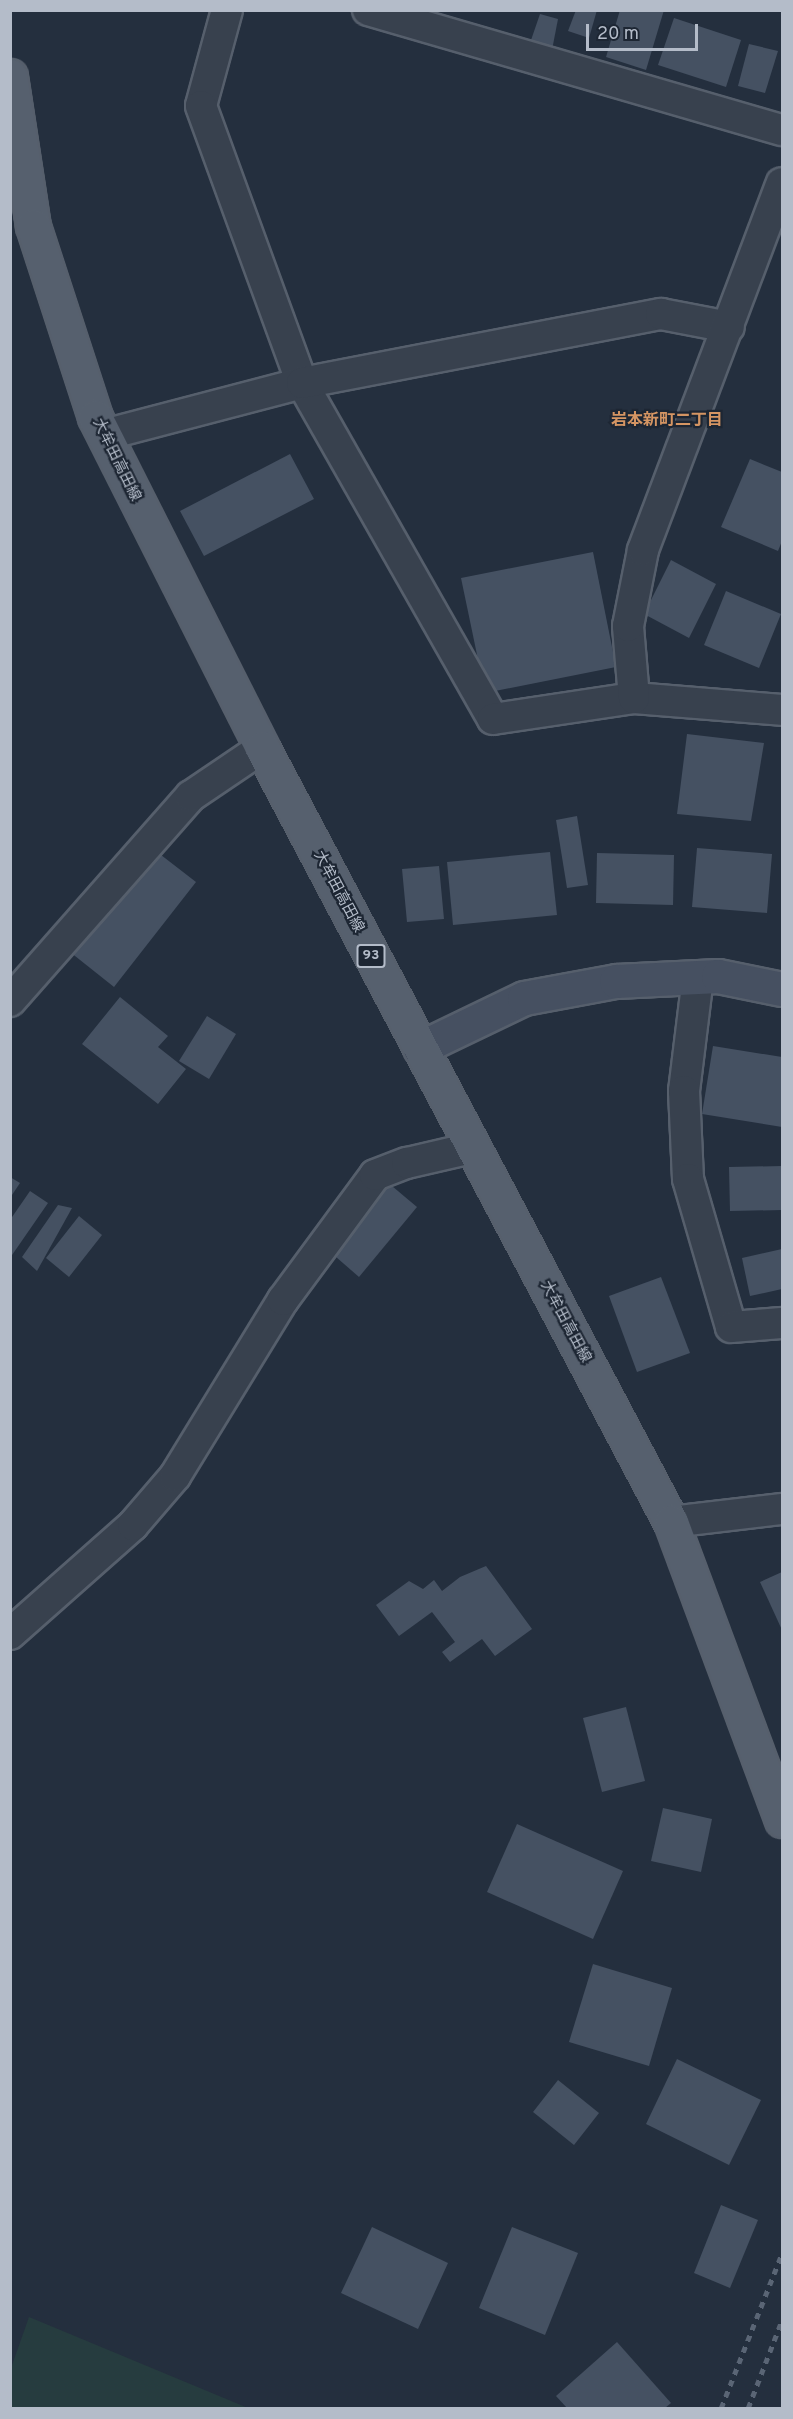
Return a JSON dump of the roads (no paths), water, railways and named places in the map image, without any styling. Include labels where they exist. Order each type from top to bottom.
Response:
[{"type":"main road","name":"大牟田高田線","points":[[10,76],[33,226],[104,435],[262,747],[671,1522],[783,1820]]},
{"type":"street","points":[[227,10],[201,106],[302,383],[494,718],[634,698],[783,710]]},
{"type":"street","points":[[368,10],[783,130]]},
{"type":"street","points":[[634,698],[628,626],[643,550],[783,183]]},
{"type":"street","points":[[104,435],[302,383],[661,314],[729,327]]},
{"type":"street","points":[[10,1000],[41,971],[191,796],[262,747]]},
{"type":"street","points":[[420,1048],[524,998],[616,981],[718,976],[783,989]]},
{"type":"street","points":[[698,977],[684,1091],[688,1179],[731,1327],[783,1323]]},
{"type":"street","points":[[10,1634],[133,1525],[175,1476],[283,1300],[375,1175],[407,1163],[472,1148]]},
{"type":"street","points":[[671,1522],[783,1509]]},
{"type":"railway","points":[[721,2408],[782,2253]]},
{"type":"railway","points":[[748,2408],[782,2320]]},
{"type":"district","name":"岩本新町二丁目","points":[[667,421]]}]
